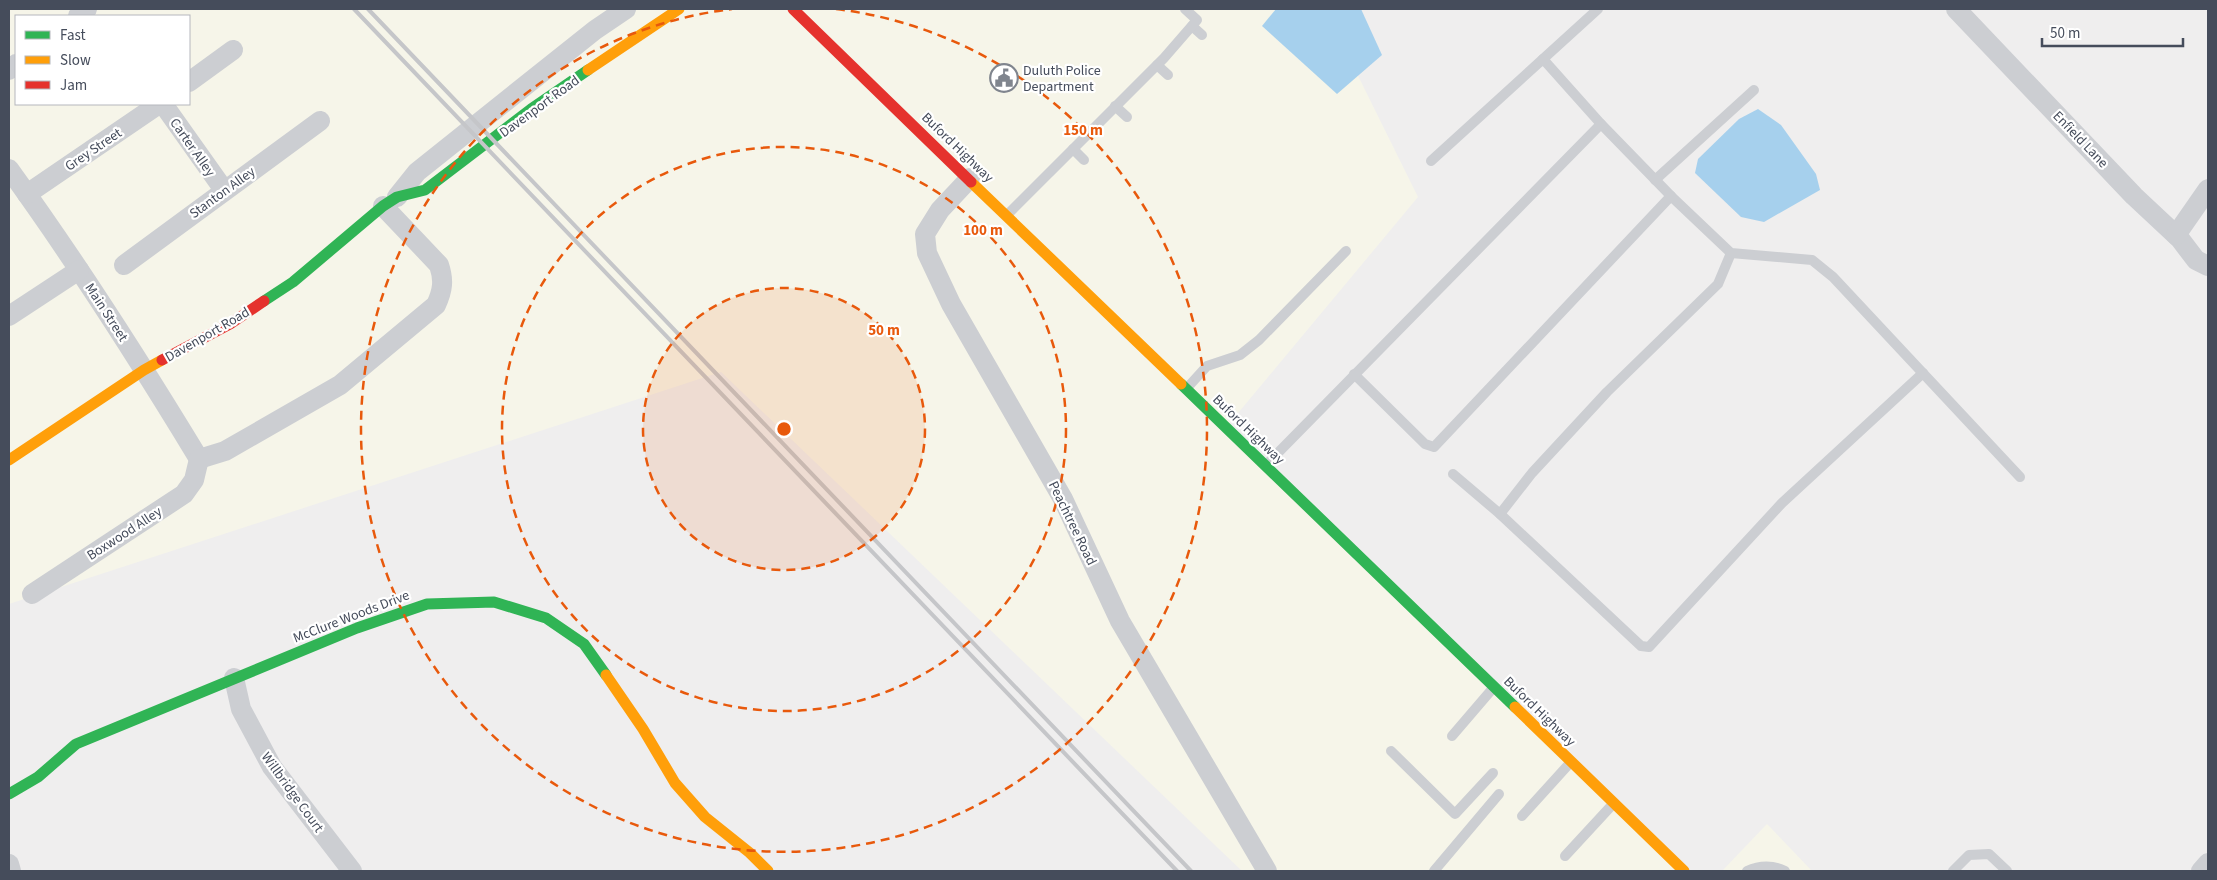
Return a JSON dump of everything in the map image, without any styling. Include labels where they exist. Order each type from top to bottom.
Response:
[{"type":"street","name":"Davenport Road","points":[[9,460],[144,370],[230,324],[293,282],[390,202],[417,172],[595,30],[626,9]]},
{"type":"street","name":"Davenport Road","points":[[390,202],[425,190],[531,109],[679,9]]},
{"type":"street","name":"Buford Highway","points":[[793,9],[970,178],[1684,871]]},
{"type":"street","name":"Enfield Lane","points":[[1956,9],[2134,196],[2176,235],[2196,260],[2208,266]]},
{"type":"street","points":[[190,81],[233,50]]},
{"type":"street","name":"Grey Street","points":[[27,194],[158,105]]},
{"type":"street","name":"Carter Alley","points":[[164,105],[224,190]]},
{"type":"street","name":"Stanton Alley","points":[[124,265],[320,121]]},
{"type":"street","name":"Main Street","points":[[9,169],[79,270],[199,459]]},
{"type":"street","name":"Peachtree Road","points":[[970,178],[940,210],[925,234],[927,253],[951,304],[1063,499],[1120,621],[1267,871]]},
{"type":"street","points":[[2176,235],[2208,189]]},
{"type":"street","points":[[199,459],[225,451],[340,385],[436,305],[442,292],[443,276],[439,265],[390,202]]},
{"type":"street","points":[[9,316],[79,270]]},
{"type":"street","name":"Boxwood Alley","points":[[32,594],[184,494],[194,480],[199,459]]},
{"type":"street","name":"McClure Woods Drive","points":[[9,794],[38,777],[76,744],[357,628],[427,604],[494,602],[546,618],[584,644],[642,729],[675,783],[705,817],[750,853],[768,871]]},
{"type":"street","name":"Willbridge Court","points":[[234,678],[242,709],[272,767],[352,871]]},
{"type":"street","points":[[2201,871],[2208,863]]},
{"type":"street","points":[[9,864],[11,871]]},
{"type":"lane","points":[[1007,215],[1157,65],[1192,26],[1196,20],[1185,9]]},
{"type":"lane","points":[[1431,161],[1598,9]]},
{"type":"lane","points":[[1192,26],[1202,35]]},
{"type":"lane","points":[[1543,59],[1601,124],[1655,180],[1731,253],[1812,260],[1833,277],[2020,477]]},
{"type":"lane","points":[[1157,65],[1168,75]]},
{"type":"lane","points":[[1655,180],[1754,90]]},
{"type":"lane","points":[[1115,106],[1127,117]]},
{"type":"lane","points":[[1266,466],[1354,374],[1601,124]]},
{"type":"lane","points":[[1073,150],[1084,160]]},
{"type":"lane","points":[[1354,374],[1425,444],[1434,447],[1671,196]]},
{"type":"lane","points":[[1186,389],[1207,366],[1240,355],[1259,340],[1346,251]]},
{"type":"lane","points":[[1500,514],[1532,472],[1607,392],[1718,284],[1731,253]]},
{"type":"lane","points":[[1453,474],[1500,514],[1641,646],[1650,647],[1782,503],[1923,373]]},
{"type":"lane","points":[[1452,736],[1494,687]]},
{"type":"lane","points":[[1391,751],[1456,814],[1493,773]]},
{"type":"lane","points":[[1522,816],[1571,762]]},
{"type":"lane","points":[[1434,871],[1499,794]]},
{"type":"lane","points":[[1565,856],[1614,804]]},
{"type":"lane","points":[[1953,871],[1969,855],[1989,854],[2007,871]]},
{"type":"lane","points":[[1666,871],[1675,862]]},
{"type":"lane","points":[[1747,871],[1766,866],[1785,871]]},
{"type":"shaded area","points":[[9,9],[1325,9],[1418,197],[1224,430],[1690,871],[1242,871],[721,372],[9,604]]},
{"type":"shaded area","points":[[1767,824],[1812,871],[1722,871]]},
{"type":"water","points":[[1276,9],[1361,9],[1382,55],[1337,94],[1262,26]]},
{"type":"water","points":[[1758,109],[1781,125],[1816,174],[1820,190],[1764,222],[1741,217],[1695,173],[1698,159],[1739,119]]},
{"type":"railway","points":[[354,9],[1177,871]]},
{"type":"railway","points":[[368,9],[1191,871]]},
{"type":"traffic: fast","points":[[264,301],[293,282],[383,206],[397,197],[425,190],[531,109],[588,70]]},
{"type":"traffic: fast","points":[[1181,384],[1515,707]]},
{"type":"traffic: fast","points":[[9,794],[38,777],[76,744],[357,628],[427,604],[494,602],[546,618],[584,644],[606,675]]},
{"type":"traffic: slow","points":[[588,70],[679,9]]},
{"type":"traffic: slow","points":[[971,182],[1181,384]]},
{"type":"traffic: slow","points":[[9,460],[162,360]]},
{"type":"traffic: slow","points":[[606,675],[643,729],[675,783],[705,817],[750,853],[768,871]]},
{"type":"traffic: slow","points":[[1515,707],[1684,871]]},
{"type":"traffic: jam","points":[[793,9],[971,182]]},
{"type":"traffic: jam","points":[[162,360],[230,324],[264,301]]},
{"type":"place","name":"Duluth Police Department","points":[[1004,78]]}]
